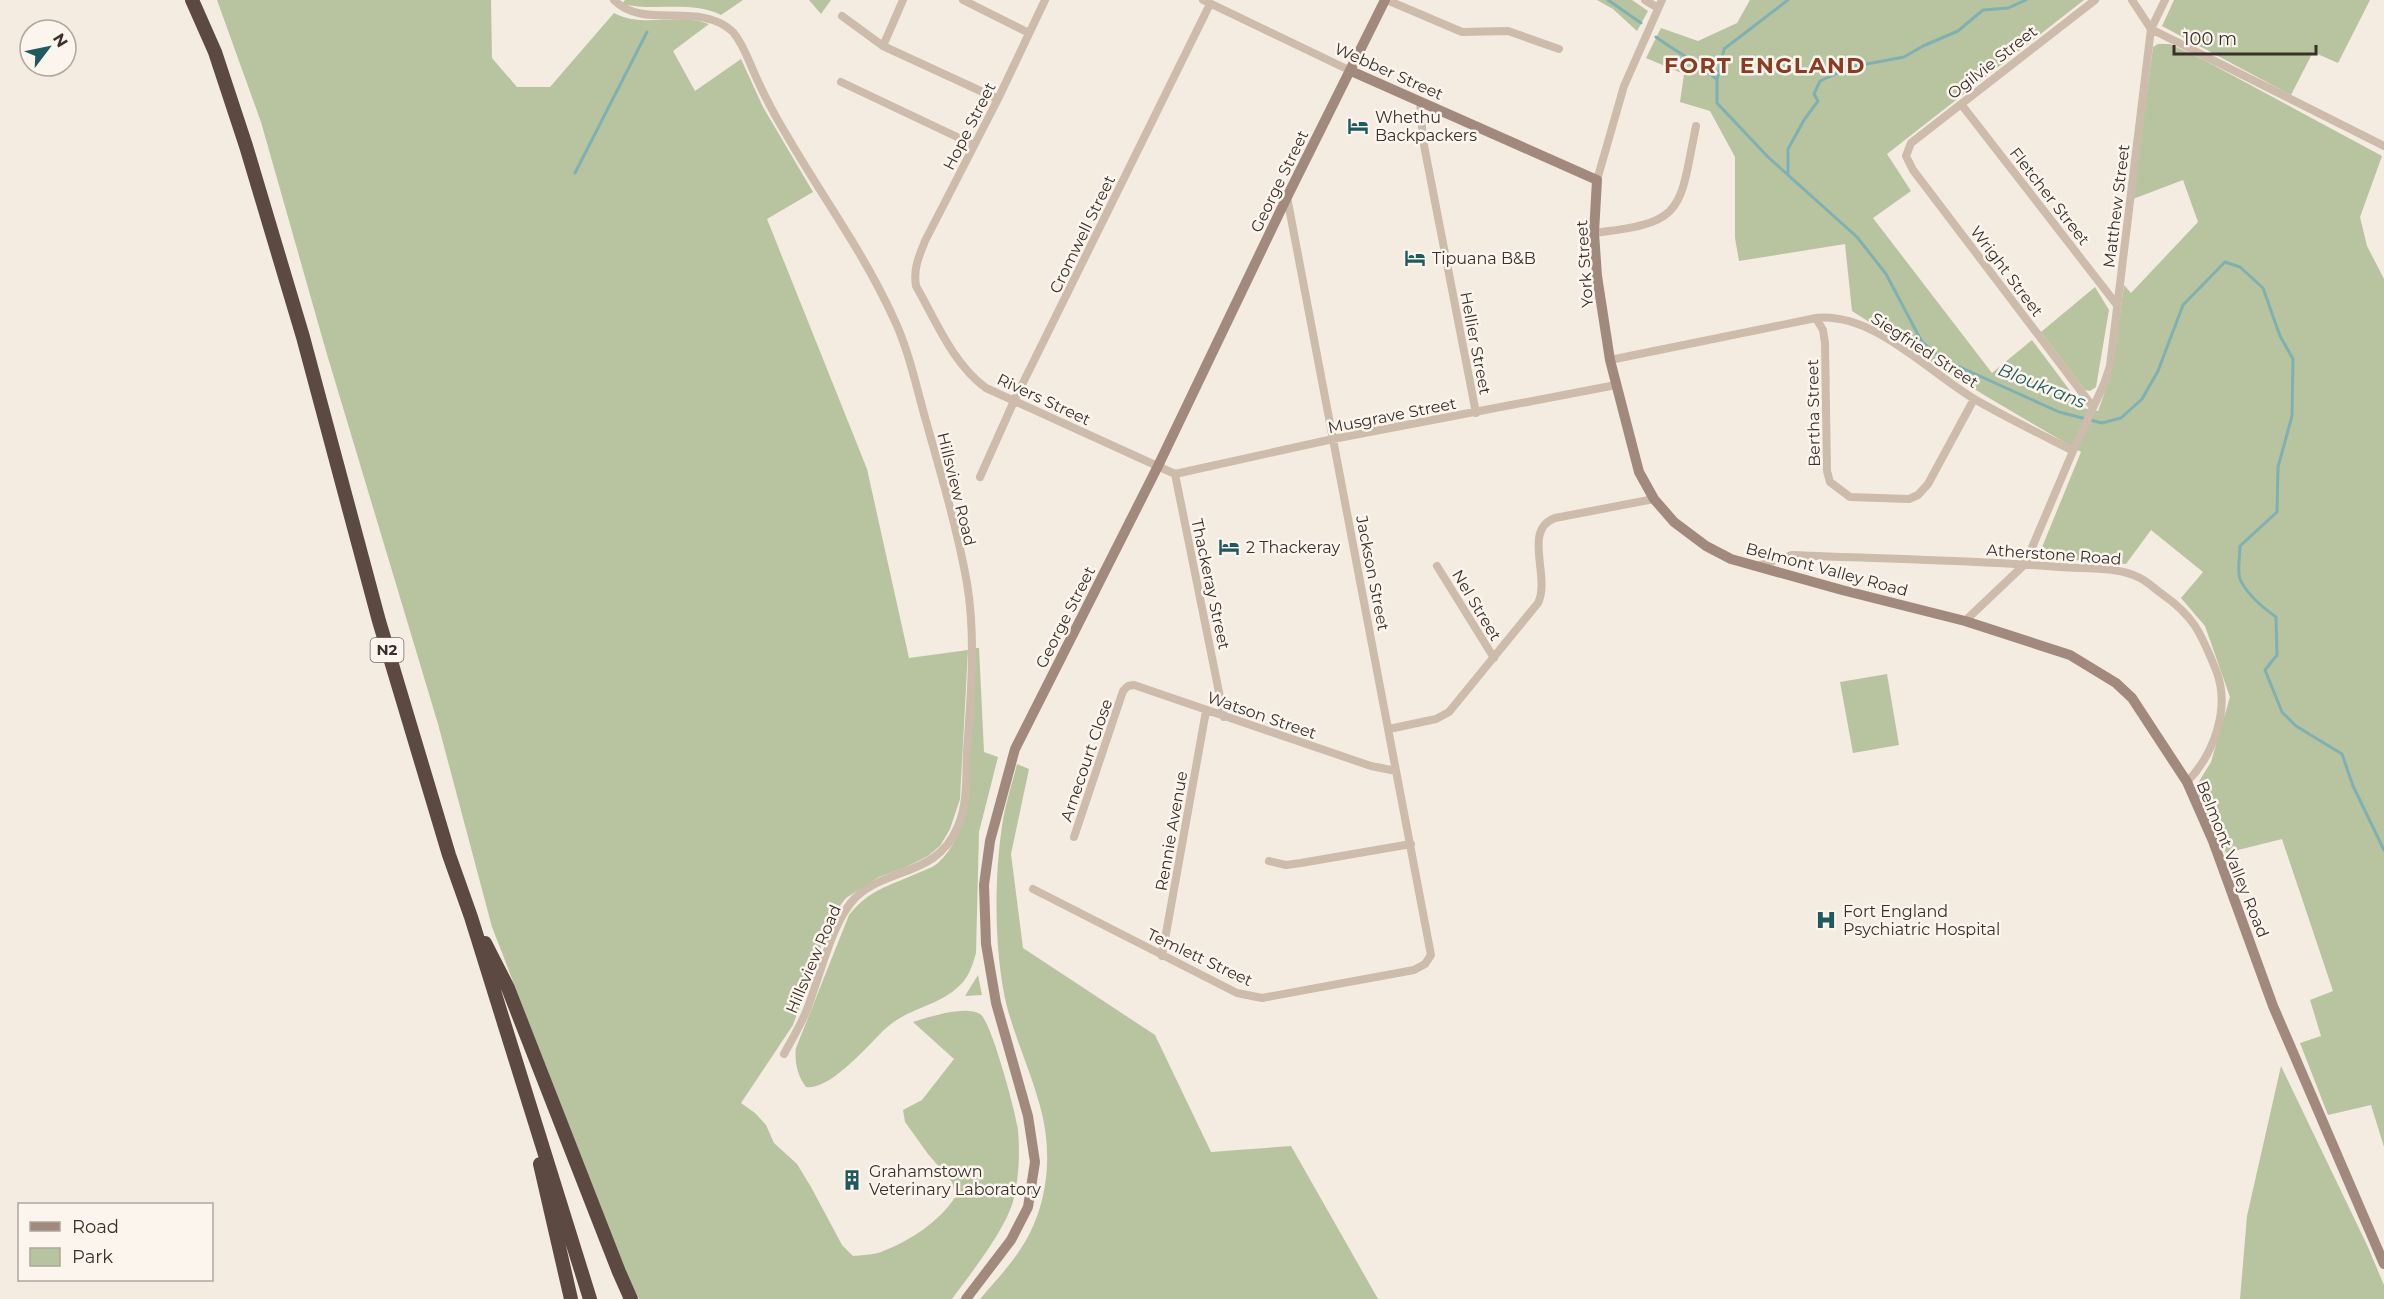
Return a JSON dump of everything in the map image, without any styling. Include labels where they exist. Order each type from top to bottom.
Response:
[{"type":"highway","name":"N2","points":[[192,0],[232,98],[303,337],[379,621],[446,844],[471,917],[590,1299]]},
{"type":"highway","points":[[471,917],[508,988],[631,1299]]},
{"type":"highway","points":[[510,1042],[571,1299]]},
{"type":"street","name":"Hillsview Road","points":[[614,0],[622,8],[631,11],[693,12],[710,17],[721,21],[740,43],[776,117],[866,266],[898,329],[949,507],[967,584],[971,619],[971,690],[963,809],[957,828],[941,853],[909,871],[872,886],[848,906],[835,933],[805,1014],[784,1054]]},
{"type":"street","points":[[883,46],[903,0]]},
{"type":"street","points":[[963,0],[1029,33]]},
{"type":"street","name":"Hope Street","points":[[916,264],[925,241],[998,99],[1045,0]]},
{"type":"street","points":[[1386,0],[1462,32],[1508,31],[1559,49]]},
{"type":"street","name":"George Street","points":[[966,1299],[1011,1240],[1028,1207],[1035,1162],[1029,1116],[996,1003],[986,944],[984,885],[992,832],[1015,749],[1158,466],[1287,197],[1386,0]]},
{"type":"street","points":[[1645,0],[1660,4]]},
{"type":"street","name":"Ogilvie Street","points":[[1907,149],[1911,143],[1960,104],[2095,0]]},
{"type":"street","points":[[2132,0],[2151,29],[2384,146]]},
{"type":"street","name":"Matthew Street","points":[[1965,621],[2025,564],[2110,366],[2151,29],[2165,0]]},
{"type":"street","name":"Webber Street","points":[[1206,2],[1351,71],[1597,180]]},
{"type":"street","name":"Cromwell Street","points":[[980,477],[1014,401],[1206,2]]},
{"type":"street","name":"York Street","points":[[1660,4],[1624,86],[1597,180],[1594,233],[1597,276],[1610,360],[1639,472],[1654,499],[1674,522]]},
{"type":"street","points":[[842,16],[883,46],[998,99]]},
{"type":"street","points":[[841,82],[974,145]]},
{"type":"street","name":"Hellier Street","points":[[1420,101],[1423,140],[1476,413]]},
{"type":"street","name":"Fletcher Street","points":[[1960,104],[2117,305]]},
{"type":"street","points":[[1594,233],[1631,229],[1660,220],[1677,205],[1682,194],[1696,126]]},
{"type":"street","name":"Wright Street","points":[[1907,149],[1906,156],[1913,170],[2090,414]]},
{"type":"street","name":"Jackson Street","points":[[1287,197],[1431,955]]},
{"type":"street","name":"Rivers Street","points":[[916,264],[914,276],[916,286],[972,378],[986,388],[1158,466]]},
{"type":"street","name":"Siegfried Street","points":[[1610,360],[1816,318],[1847,319],[1869,327],[1974,399],[2073,450]]},
{"type":"street","name":"Bertha Street","points":[[1816,318],[1825,343],[1827,471],[1830,482],[1850,497],[1909,499],[1918,495],[1928,484],[1974,399]]},
{"type":"street","name":"Musgrave Street","points":[[1175,474],[1333,440],[1616,385]]},
{"type":"street","points":[[1158,466],[1175,474]]},
{"type":"street","name":"Thackeray Street","points":[[1175,474],[1224,717]]},
{"type":"street","points":[[1389,729],[1436,719],[1449,712],[1542,596],[1538,540],[1545,524],[1555,518],[1654,499]]},
{"type":"street","name":"Belmont Valley Road","points":[[1674,522],[1706,546],[1731,559],[1965,621],[2070,655],[2116,683],[2132,698],[2149,720],[2187,782],[2213,841],[2273,1006],[2384,1264]]},
{"type":"street","name":"Atherstone Road","points":[[1757,566],[1792,555],[2025,564],[2125,573],[2141,578],[2187,613],[2195,623],[2217,673],[2222,691],[2221,706],[2206,760],[2187,782]]},
{"type":"street","name":"Nel Street","points":[[1437,566],[1494,657]]},
{"type":"street","name":"Watson Street","points":[[1123,691],[1128,686],[1142,686],[1206,711],[1371,766],[1396,771]]},
{"type":"street","name":"Arnecourt Close","points":[[1074,837],[1123,691]]},
{"type":"street","name":"Rennie Avenue","points":[[1162,956],[1206,711]]},
{"type":"street","points":[[1269,861],[1286,865],[1411,844]]},
{"type":"street","name":"Temlett Street","points":[[1033,889],[1237,993],[1262,998],[1414,970],[1425,964],[1431,955]]},
{"type":"green space","points":[[217,0],[491,0],[492,58],[517,87],[550,87],[614,13],[637,20],[684,19],[709,24],[673,51],[695,91],[741,59],[763,107],[813,192],[767,219],[867,469],[909,658],[968,650],[960,799],[950,829],[940,846],[928,856],[879,877],[846,898],[832,916],[793,1025],[741,1103],[755,1113],[766,1125],[774,1143],[797,1164],[842,1245],[853,1256],[881,1252],[923,1230],[956,1196],[952,1182],[905,1122],[903,1110],[922,1100],[954,1059],[913,1022],[957,1011],[980,1014],[990,1032],[1013,1106],[1018,1130],[1018,1173],[1014,1198],[1004,1223],[988,1250],[952,1299],[639,1299],[625,1271],[492,927],[438,724],[326,351],[261,122]]},
{"type":"green space","points":[[625,0],[743,0],[721,15],[698,8],[622,4]]},
{"type":"green space","points":[[809,0],[831,0],[821,14]]},
{"type":"green space","points":[[1597,0],[1632,0],[1648,11],[1637,31],[1613,9]]},
{"type":"green space","points":[[1750,0],[2084,0],[1887,154],[1911,191],[1873,218],[1992,373],[2032,340],[2083,408],[2098,411],[2103,396],[2115,349],[2124,285],[2131,293],[2198,222],[2183,180],[2133,199],[2153,47],[2158,44],[2170,44],[2204,60],[2382,156],[2360,217],[2367,246],[2384,279],[2384,1147],[2371,1105],[2328,1115],[2300,1043],[2321,1036],[2310,1000],[2333,991],[2282,839],[2226,853],[2195,788],[2211,762],[2230,697],[2205,626],[2181,598],[2203,572],[2151,530],[2126,564],[2038,557],[2081,452],[1984,395],[1852,311],[1845,244],[1739,261],[1735,238],[1735,157],[1710,111],[1680,102],[1684,74],[1646,58],[1661,28],[1698,41],[1737,23]]},
{"type":"green space","points":[[2174,0],[2370,0],[2338,63],[2313,52],[2291,95],[2162,26]]},
{"type":"green space","points":[[2095,287],[2109,310],[2096,387],[2090,391],[2085,390],[2041,332]]},
{"type":"green space","points":[[975,648],[979,648],[984,752],[998,757],[979,832],[976,953],[971,968],[965,979],[945,997],[894,1022],[837,1074],[826,1082],[806,1087],[797,1069],[796,1048],[849,915],[872,894],[937,864],[952,845],[962,823],[967,809]]},
{"type":"green space","points":[[1887,674],[1899,745],[1853,753],[1840,682]]},
{"type":"green space","points":[[1017,764],[1029,769],[1011,854],[1023,948],[1155,1035],[1211,1152],[1291,1146],[1378,1299],[980,1299],[1009,1265],[1028,1237],[1042,1201],[1047,1163],[1047,1144],[1036,1093],[1007,1007],[998,941],[999,847],[1005,810]]},
{"type":"green space","points":[[978,975],[982,995],[965,996]]},
{"type":"green space","points":[[2281,1066],[2367,1245],[2384,1285],[2384,1299],[2240,1299],[2247,1216]]},
{"type":"waterway","points":[[1608,0],[1641,23]]},
{"type":"waterway","name":"Bloukrans","points":[[1788,0],[1724,49],[1717,80],[1717,103],[1768,157],[1857,237],[1886,274],[1922,342],[1942,359],[2059,412],[2102,423],[2121,418],[2142,399],[2158,371],[2183,305],[2225,262],[2240,267],[2263,288],[2280,336],[2293,359],[2292,416],[2278,467],[2277,512],[2240,546],[2239,575],[2251,595],[2276,617],[2277,655],[2265,670],[2282,712],[2296,726],[2342,754],[2353,786],[2384,850]]},
{"type":"waterway","points":[[1788,175],[1788,149],[1804,120],[1818,101],[1814,94],[1820,81],[1851,67],[1904,57],[1958,31],[1983,10],[2008,8],[2026,0]]},
{"type":"waterway","points":[[575,173],[647,32]]},
{"type":"waterway","points":[[1656,37],[1702,67],[1716,79]]},
{"type":"place","name":"Whethu Backpackers","points":[[1358,126]]},
{"type":"place","name":"Tipuana B&B","points":[[1415,258]]},
{"type":"place","name":"2 Thackeray","points":[[1229,547]]},
{"type":"place","name":"Fort England Psychiatric Hospital","points":[[1826,920]]},
{"type":"place","name":"Grahamstown Veterinary Laboratory","points":[[852,1180]]},
{"type":"district","name":"FORT ENGLAND","points":[[1765,65]]}]
